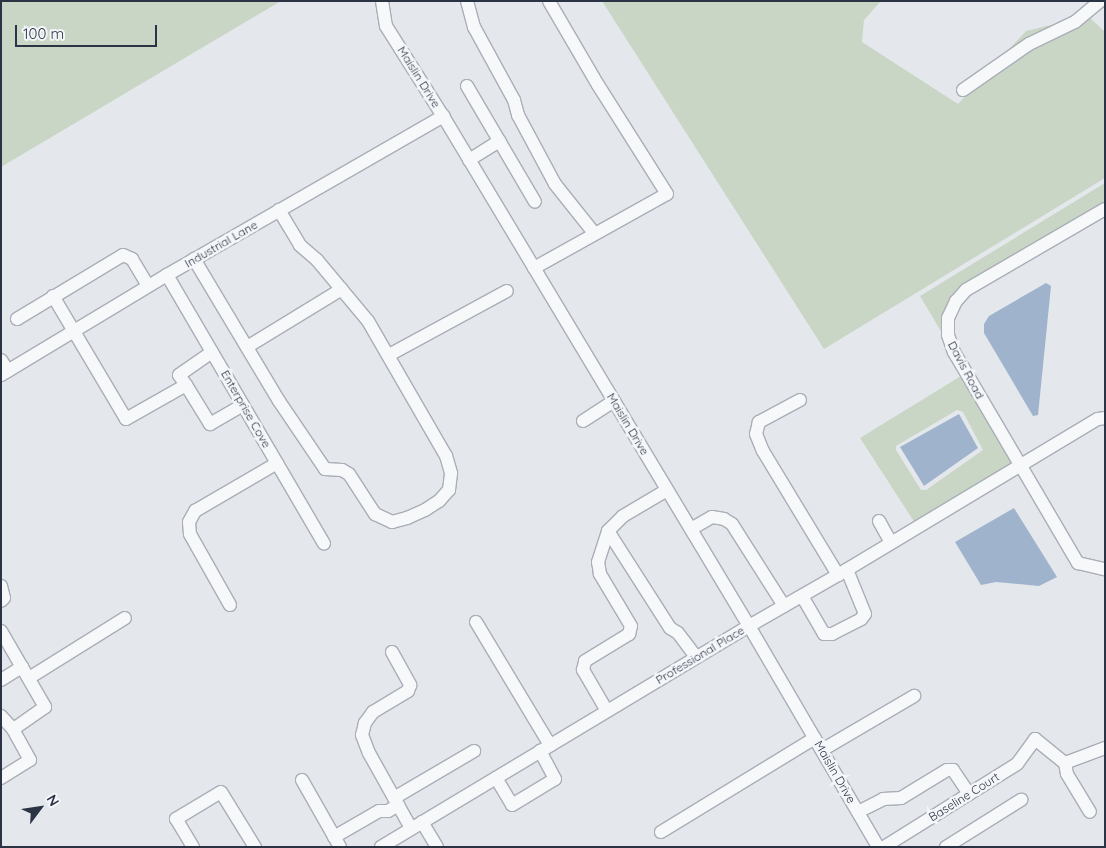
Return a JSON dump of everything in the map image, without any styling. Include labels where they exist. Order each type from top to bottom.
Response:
[{"type":"street","name":"Maislin Drive","points":[[382,1],[386,26],[443,116],[749,626],[858,812],[875,846]]},
{"type":"street","points":[[467,1],[474,27],[514,100],[518,115],[555,184],[594,233]]},
{"type":"street","points":[[534,268],[667,194],[598,85],[549,1]]},
{"type":"street","points":[[963,90],[1029,44],[1075,22],[1100,1]]},
{"type":"street","points":[[467,86],[535,202]]},
{"type":"street","name":"Industrial Lane","points":[[5,373],[194,259],[443,116]]},
{"type":"street","points":[[469,160],[499,141]]},
{"type":"street","name":"Davis Road","points":[[1105,209],[966,290],[956,301],[948,318],[948,335],[954,352],[1078,563],[1105,569]]},
{"type":"street","points":[[194,259],[308,447],[325,469],[342,470],[349,474],[376,514],[392,522],[408,518],[439,502],[449,490],[451,472],[446,456],[368,321],[317,260],[300,245],[279,210]]},
{"type":"street","points":[[17,318],[123,256],[132,259],[148,286]]},
{"type":"street","name":"Enterprise Cove","points":[[167,275],[324,544]]},
{"type":"street","points":[[247,347],[342,289]]},
{"type":"street","points":[[389,355],[507,290]]},
{"type":"street","points":[[53,296],[126,419],[186,385]]},
{"type":"street","points":[[212,352],[179,375],[210,424],[243,405]]},
{"type":"street","points":[[1,360],[5,373]]},
{"type":"street","points":[[800,400],[759,422],[756,434],[763,451],[843,572],[865,614],[861,619],[832,634],[824,634],[802,596]]},
{"type":"street","points":[[583,421],[614,401]]},
{"type":"street","name":"Professional Place","points":[[381,847],[696,657],[843,572],[1098,419],[1105,418]]},
{"type":"street","points":[[230,605],[190,534],[189,522],[195,511],[277,464]]},
{"type":"street","points":[[607,711],[583,670],[586,661],[630,634],[631,626],[600,574],[598,562],[608,532],[623,516],[667,490]]},
{"type":"street","points":[[690,529],[712,517],[724,519],[732,524],[784,606]]},
{"type":"street","points":[[879,521],[891,543]]},
{"type":"street","points":[[608,532],[670,628],[678,633],[696,657]]},
{"type":"street","points":[[1,586],[4,598],[1,601]]},
{"type":"street","points":[[1,680],[26,673],[125,618]]},
{"type":"street","points":[[476,622],[545,748],[555,779],[512,805],[496,778]]},
{"type":"street","points":[[1,631],[45,707],[13,729]]},
{"type":"street","points":[[392,652],[410,685],[408,691],[374,712],[365,723],[362,735],[369,753],[396,801],[438,847]]},
{"type":"street","points":[[822,750],[914,696]]},
{"type":"street","points":[[1,716],[13,729],[30,760],[1,778]]},
{"type":"street","points":[[661,832],[815,738]]},
{"type":"street","name":"Baseline Court","points":[[875,846],[969,794],[1017,764],[1034,739],[1065,763]]},
{"type":"street","points":[[1090,812],[1067,774],[1065,763],[1105,748]]},
{"type":"street","points":[[302,780],[337,842],[379,811],[388,811],[396,801],[474,751]]},
{"type":"street","points":[[858,812],[883,799],[901,798],[947,770],[953,770],[969,794]]},
{"type":"street","points":[[193,847],[176,819],[221,792],[255,847]]},
{"type":"street","points":[[946,847],[1021,800]]},
{"type":"green space","points":[[1,1],[281,1],[1,167]]},
{"type":"green space","points":[[602,1],[881,1],[864,20],[862,42],[958,104],[1026,31],[1088,16],[1105,32],[1105,178],[824,349]]},
{"type":"green space","points":[[1105,183],[1105,203],[963,286],[942,333],[920,296]]},
{"type":"green space","points":[[961,376],[1013,464],[915,523],[860,438]],"holes":[[[957,410],[963,412],[983,450],[926,490],[921,490],[896,450],[896,446]]]},
{"type":"water","points":[[1046,283],[1051,286],[1038,415],[1033,416],[984,333],[984,324],[989,316]]},
{"type":"water","points":[[959,414],[978,448],[924,486],[900,447]]},
{"type":"water","points":[[1014,508],[1057,577],[1039,586],[996,582],[981,585],[955,542]]}]
